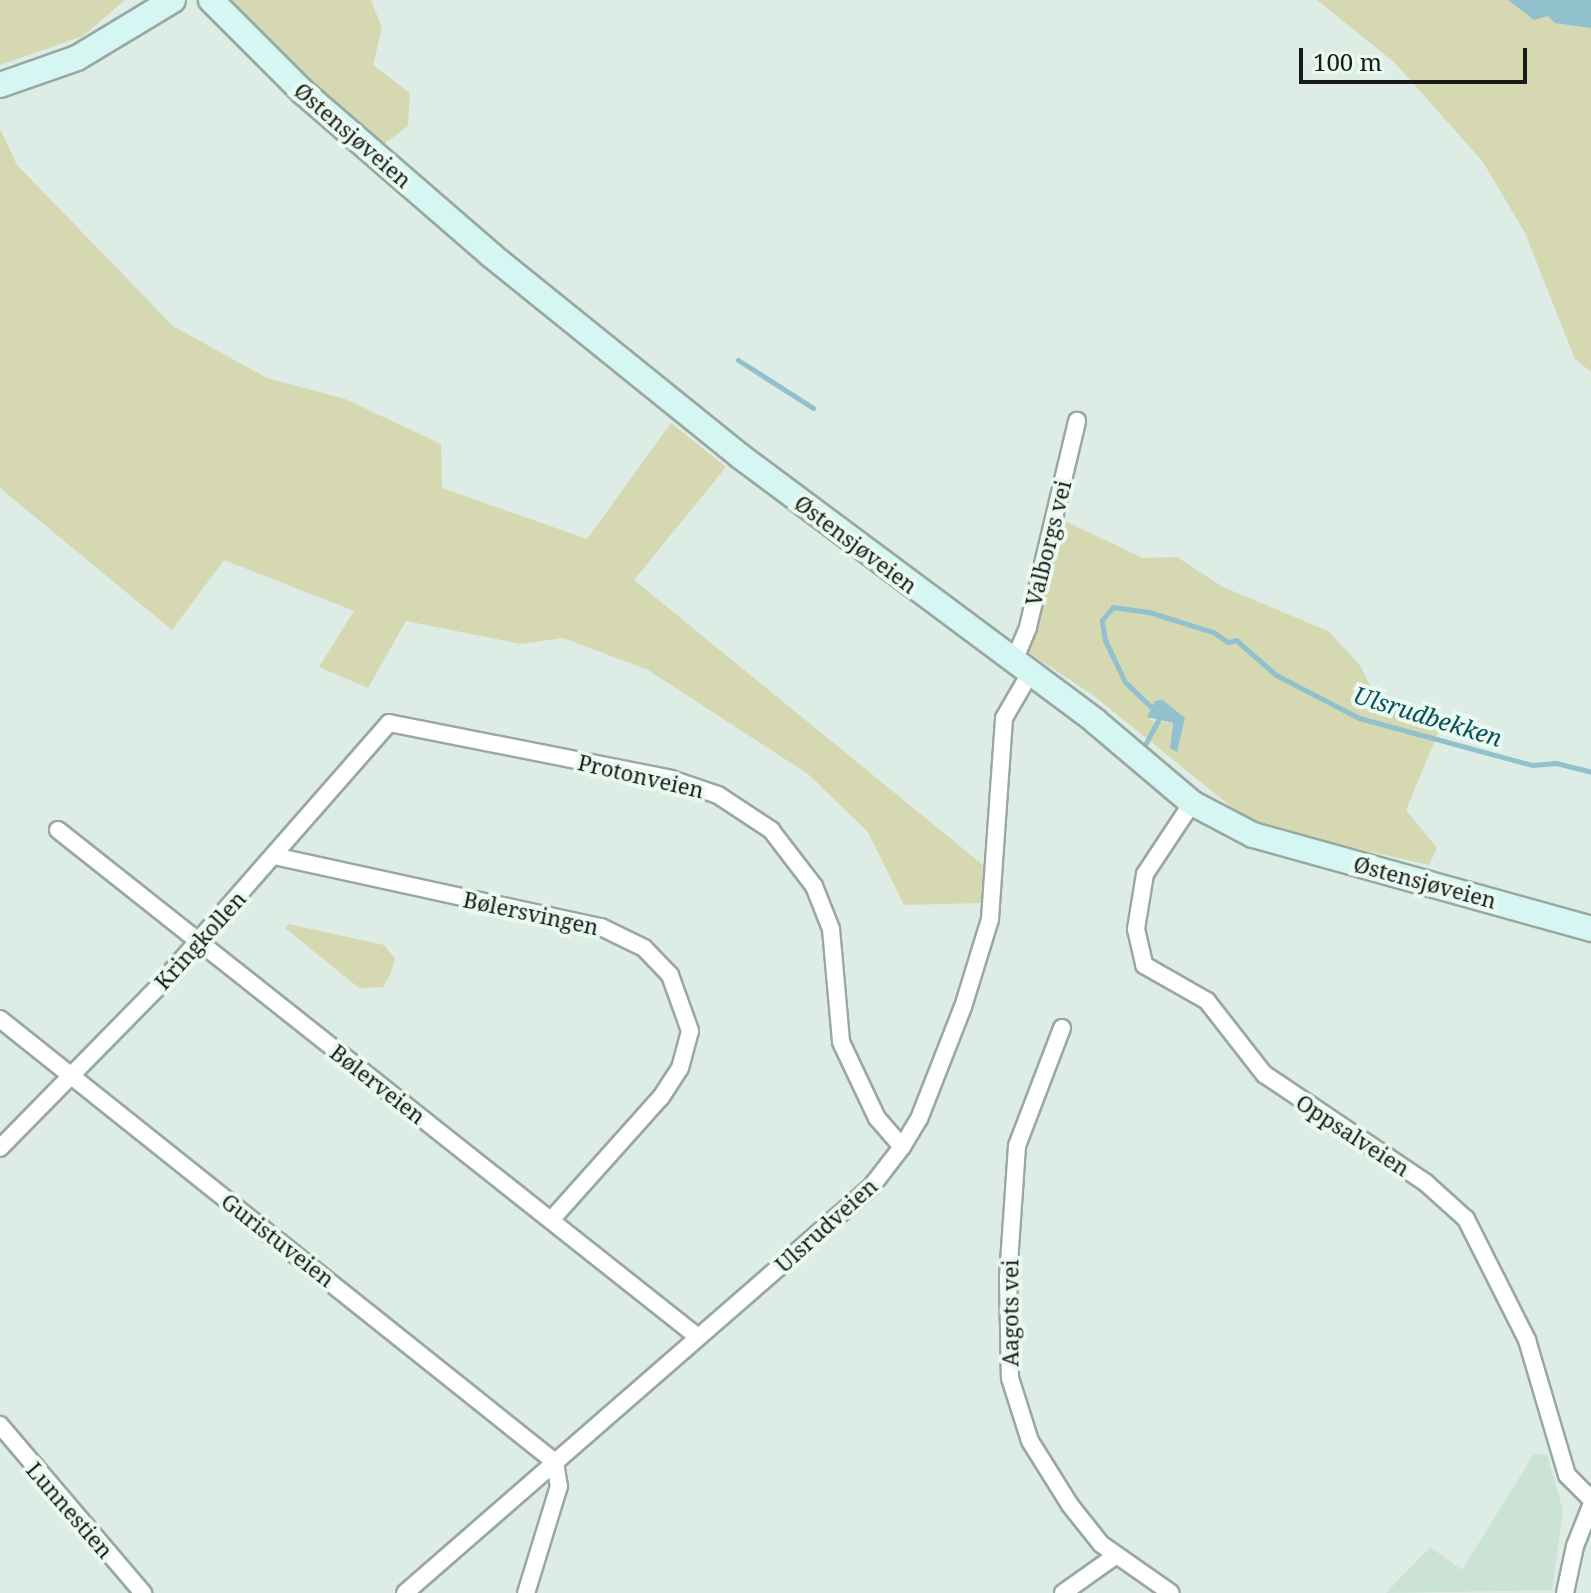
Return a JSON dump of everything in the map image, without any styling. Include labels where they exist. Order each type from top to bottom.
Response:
[{"type":"main road","points":[[129,26],[152,0]]},
{"type":"main road","points":[[0,85],[77,58],[173,0]]},
{"type":"main road","name":"Østensjøveien","points":[[211,0],[313,101],[491,255],[740,456],[1021,669],[1095,721],[1192,803],[1261,838],[1591,929]]},
{"type":"street","name":"Valborgs vei","points":[[1021,669],[1028,627],[1077,421]]},
{"type":"street","name":"Ulsrudveien","points":[[405,1593],[871,1187],[902,1147],[919,1119],[963,1007],[990,919],[1005,714],[1021,669]]},
{"type":"street","name":"Protonveien","points":[[389,723],[671,779],[718,795],[771,830],[814,886],[831,929],[841,1042],[877,1118],[902,1147]]},
{"type":"street","name":"Kringkollen","points":[[0,1148],[73,1077],[200,942],[389,723]]},
{"type":"street","name":"Oppsalveien","points":[[1192,803],[1145,874],[1136,929],[1144,965],[1207,1001],[1264,1074],[1426,1183],[1466,1219],[1527,1340],[1567,1475],[1591,1499]]},
{"type":"street","name":"Bølerveien","points":[[58,830],[698,1337]]},
{"type":"street","name":"Bølersvingen","points":[[274,856],[601,927],[644,948],[670,975],[690,1031],[680,1068],[661,1097],[551,1220]]},
{"type":"street","name":"Guristuveien","points":[[0,1019],[555,1462]]},
{"type":"street","name":"Aagots vei","points":[[1062,1028],[1017,1146],[1008,1277],[1009,1371],[1020,1415],[1044,1468],[1115,1556],[1171,1593]]},
{"type":"street","name":"Lunnestien","points":[[0,1425],[143,1593]]},
{"type":"street","points":[[526,1593],[559,1486],[555,1462]]},
{"type":"street","points":[[1565,1593],[1575,1546],[1591,1506]]},
{"type":"street","points":[[1063,1593],[1115,1556]]},
{"type":"shaded area","points":[[1534,1454],[1547,1455],[1563,1510],[1552,1590],[1386,1593],[1430,1547],[1462,1570]]},
{"type":"green space","points":[[0,0],[125,0],[83,36],[0,65]]},
{"type":"green space","points":[[231,0],[371,0],[382,28],[373,65],[410,93],[408,126],[384,144],[318,92]]},
{"type":"green space","points":[[1317,0],[1508,0],[1531,17],[1549,16],[1591,28],[1591,372],[1575,359],[1525,233],[1483,162],[1395,63]]},
{"type":"green space","points":[[0,129],[17,165],[173,326],[267,378],[345,399],[441,444],[442,488],[587,539],[671,423],[726,467],[634,580],[983,865],[981,903],[904,905],[868,832],[808,774],[648,670],[563,638],[521,644],[406,621],[368,688],[319,667],[354,611],[224,560],[172,630],[0,488]]},
{"type":"green space","points":[[1056,517],[1143,558],[1177,557],[1223,587],[1328,631],[1360,665],[1378,702],[1439,731],[1406,810],[1437,848],[1429,865],[1254,825],[1094,696],[1025,650]],"holes":[[[1163,700],[1185,718],[1178,733],[1171,729],[1173,723],[1149,720]]]},
{"type":"green space","points":[[288,924],[384,945],[395,958],[391,973],[383,987],[359,988],[285,928]]},
{"type":"water","points":[[1508,0],[1591,0],[1591,28],[1555,23],[1548,16],[1534,20]]},
{"type":"water","points":[[1163,700],[1185,718],[1177,752],[1170,748],[1173,723],[1147,717],[1155,701]]},
{"type":"waterway","points":[[738,360],[813,408]]},
{"type":"waterway","name":"Ulsrudbekken","points":[[1151,707],[1125,682],[1105,640],[1102,620],[1113,607],[1149,612],[1213,632],[1228,642],[1236,640],[1276,675],[1359,718],[1532,765],[1556,763],[1591,772]]},
{"type":"waterway","name":"Ulsrudbekken","points":[[1146,743],[1159,719]]}]
